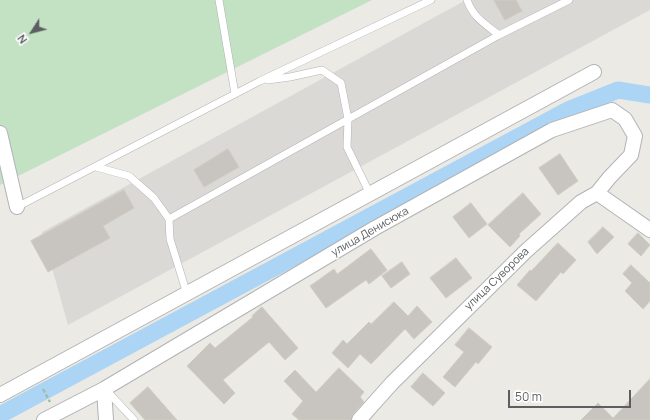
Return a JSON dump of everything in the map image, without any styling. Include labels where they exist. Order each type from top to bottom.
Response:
[{"type":"street","points":[[0,395],[594,72]]},
{"type":"street","name":"улица Денисюка","points":[[44,420],[104,389],[375,228],[552,130],[612,110],[625,119],[635,136],[631,155],[597,193]]},
{"type":"street","points":[[0,133],[17,207]]},
{"type":"street","points":[[597,193],[650,230]]},
{"type":"street","name":"улица Суворова","points":[[359,420],[392,383],[526,251],[581,202],[597,193]]},
{"type":"street","points":[[104,389],[106,420]]},
{"type":"lane","points":[[219,0],[235,94]]},
{"type":"lane","points":[[17,207],[260,81],[431,0]]},
{"type":"lane","points":[[466,0],[470,10],[478,20],[499,35]]},
{"type":"lane","points":[[169,219],[499,35],[569,0]]},
{"type":"lane","points":[[260,81],[290,77],[322,70],[341,82],[348,119],[347,147],[370,194]]},
{"type":"lane","points":[[96,166],[129,176],[154,198],[169,219],[170,239],[187,294]]},
{"type":"lane","points":[[104,389],[134,420]]},
{"type":"path","points":[[42,388],[51,402]]},
{"type":"shaded area","points":[[466,0],[650,0],[650,10],[68,325],[42,232]]},
{"type":"green space","points":[[0,0],[372,0],[0,185]]},
{"type":"building","points":[[494,0],[516,0],[522,11],[505,20]]},
{"type":"building","points":[[228,149],[239,167],[204,187],[194,170]]},
{"type":"building","points":[[560,154],[578,181],[558,195],[539,168]]},
{"type":"building","points":[[124,190],[134,208],[103,226],[110,238],[48,272],[31,241]]},
{"type":"building","points":[[523,193],[541,214],[519,234],[520,236],[510,247],[488,225]]},
{"type":"building","points":[[471,203],[487,224],[469,238],[453,217]]},
{"type":"building","points":[[603,227],[614,237],[597,254],[588,242]]},
{"type":"building","points":[[638,233],[650,245],[641,256],[628,244]]},
{"type":"building","points":[[558,243],[576,260],[563,274],[561,272],[536,301],[517,285]]},
{"type":"building","points":[[371,249],[387,270],[369,284],[366,280],[326,308],[310,286],[334,269],[337,274]]},
{"type":"building","points":[[456,258],[472,278],[446,298],[430,278]]},
{"type":"building","points":[[402,262],[410,274],[391,288],[382,276]]},
{"type":"building","points":[[631,265],[650,283],[650,301],[643,309],[625,291],[632,283],[623,274]]},
{"type":"building","points":[[394,302],[408,316],[417,306],[432,322],[414,339],[405,329],[371,364],[360,354],[348,368],[332,353],[343,340],[347,344],[369,322],[371,324]]},
{"type":"building","points":[[262,307],[298,348],[285,360],[269,342],[223,380],[235,393],[224,404],[187,366],[210,343],[215,348],[253,317],[252,316]]},
{"type":"building","points":[[469,328],[492,347],[478,364],[476,362],[455,387],[443,377],[464,352],[455,345]]},
{"type":"building","points":[[339,368],[364,392],[360,397],[364,402],[353,414],[351,420],[299,420],[292,414],[303,401],[284,381],[295,370],[316,392]]},
{"type":"building","points":[[423,373],[445,393],[433,406],[411,387]]},
{"type":"building","points":[[650,379],[650,420],[581,420],[598,403],[613,418]]},
{"type":"building","points":[[148,387],[177,420],[145,420],[130,403]]},
{"type":"waterway","points":[[0,415],[568,110],[618,90],[650,95]]}]
